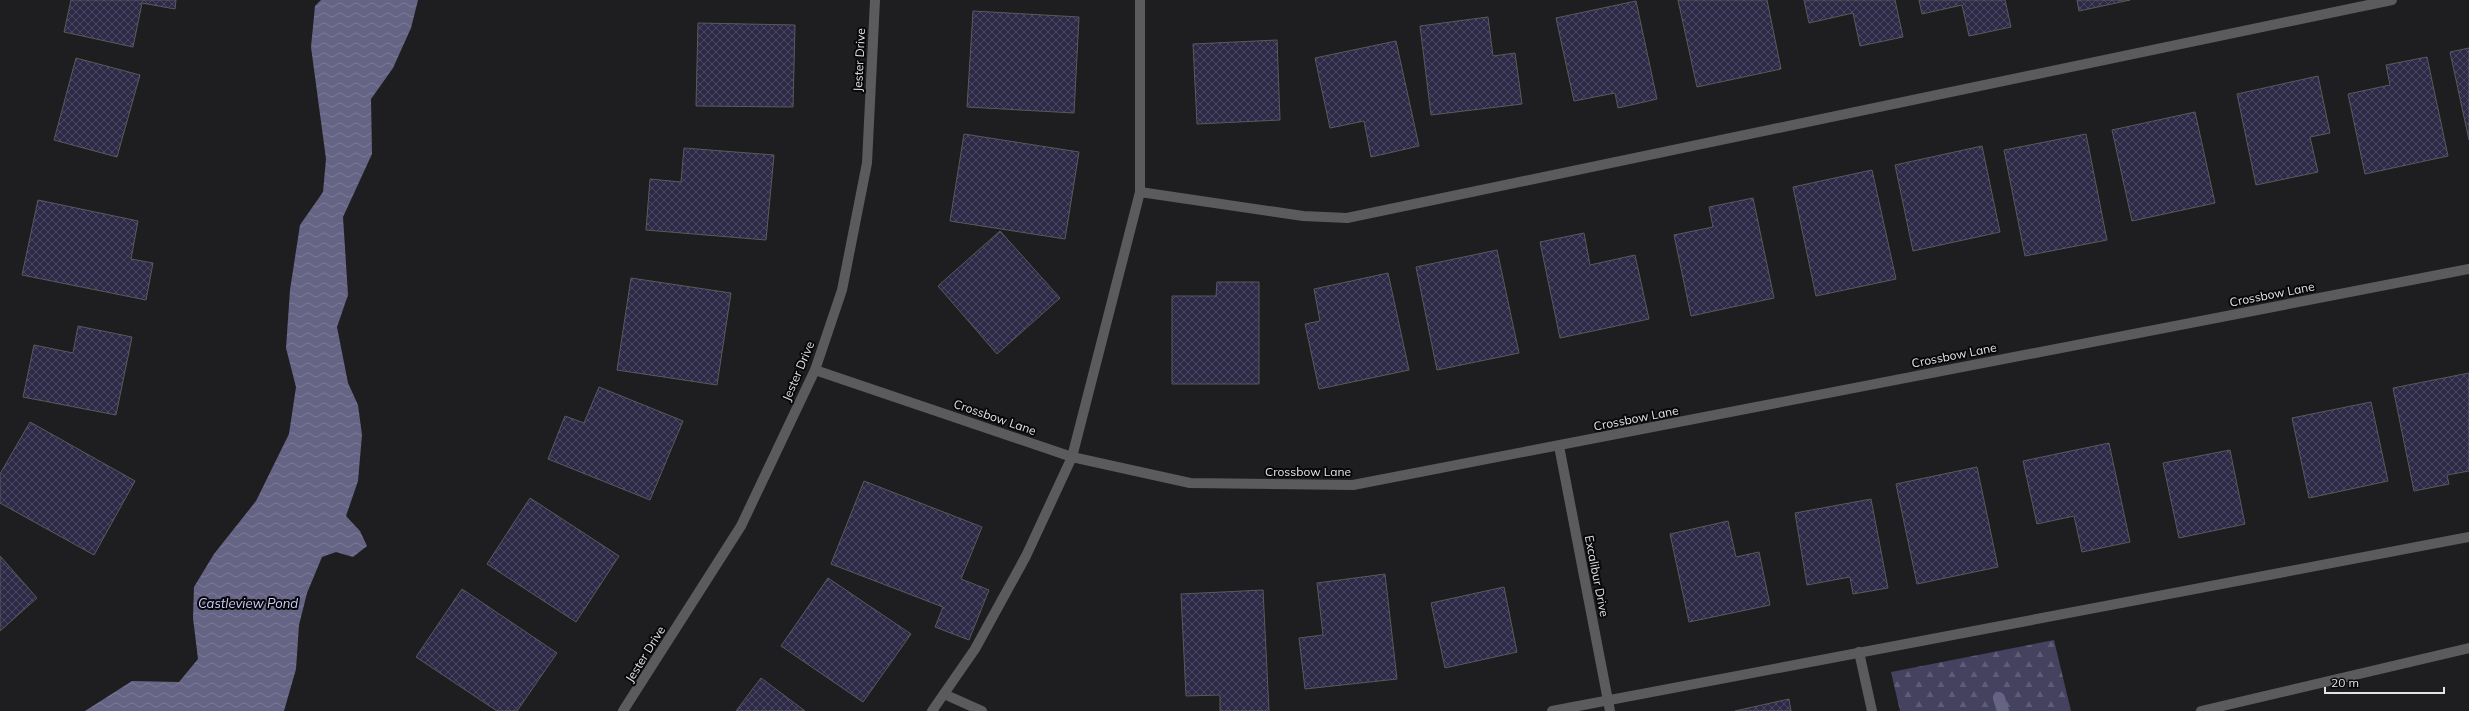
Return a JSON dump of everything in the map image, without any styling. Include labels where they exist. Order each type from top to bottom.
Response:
[{"type":"street","name":"Jester Drive","points":[[623,711],[741,526],[815,370],[842,290],[867,163],[875,0]]},
{"type":"street","points":[[932,711],[975,649],[1026,556],[1072,457],[1140,192],[1140,0]]},
{"type":"street","points":[[1140,192],[1303,216],[1347,218],[2392,0]]},
{"type":"street","name":"Crossbow Lane","points":[[815,370],[1072,457],[1190,483],[1353,486],[2469,269]]},
{"type":"street","name":"Excalibur Drive","points":[[1559,446],[1610,711]]},
{"type":"street","points":[[1552,711],[1608,699],[2469,537]]},
{"type":"street","points":[[2201,711],[2469,648]]},
{"type":"street","points":[[1859,652],[1872,711]]},
{"type":"street","points":[[944,694],[982,711]]},
{"type":"green space","points":[[2054,640],[2071,711],[1900,711],[1891,672]]},
{"type":"water","name":"Castleview Pond","points":[[321,0],[418,0],[411,28],[393,68],[371,99],[372,154],[343,217],[348,295],[337,327],[348,383],[358,405],[362,435],[358,481],[346,516],[360,531],[367,546],[353,557],[336,552],[322,557],[307,593],[299,625],[296,669],[284,711],[85,711],[132,681],[179,682],[198,659],[193,618],[194,587],[214,554],[256,501],[289,434],[296,387],[286,348],[290,290],[300,225],[323,192],[326,159],[311,47],[315,6]]},
{"type":"building","points":[[71,0],[176,0],[175,9],[142,3],[133,47],[64,32]]},
{"type":"building","points":[[1678,0],[1767,0],[1781,69],[1697,87]]},
{"type":"building","points":[[1804,0],[1895,0],[1903,37],[1860,46],[1853,13],[1809,23]]},
{"type":"building","points":[[1919,0],[2005,0],[2011,27],[1969,36],[1962,5],[1922,14]]},
{"type":"building","points":[[2077,0],[2130,0],[2079,11]]},
{"type":"building","points":[[1636,1],[1657,99],[1618,108],[1615,93],[1574,101],[1556,18]]},
{"type":"building","points":[[973,11],[1079,17],[1074,113],[967,107]]},
{"type":"building","points":[[1488,17],[1493,56],[1515,53],[1522,104],[1431,115],[1420,26]]},
{"type":"building","points":[[698,23],[795,25],[793,107],[696,106]]},
{"type":"building","points":[[1277,40],[1280,120],[1197,124],[1193,44]]},
{"type":"building","points":[[1396,41],[1419,146],[1371,157],[1364,121],[1330,128],[1315,58]]},
{"type":"building","points":[[2469,48],[2469,140],[2450,52]]},
{"type":"building","points":[[2427,57],[2448,156],[2365,174],[2348,94],[2390,85],[2386,65]]},
{"type":"building","points":[[76,58],[140,75],[117,157],[54,140]]},
{"type":"building","points":[[2318,76],[2330,133],[2310,137],[2318,172],[2256,185],[2237,94]]},
{"type":"building","points":[[2195,112],[2215,203],[2132,221],[2112,130]]},
{"type":"building","points":[[964,134],[1079,152],[1065,239],[950,221]]},
{"type":"building","points":[[2086,134],[2107,240],[2025,256],[2004,150]]},
{"type":"building","points":[[1982,146],[2000,232],[1913,251],[1895,165]]},
{"type":"building","points":[[684,148],[774,155],[766,240],[646,230],[650,179],[681,182]]},
{"type":"building","points":[[1872,170],[1896,279],[1816,296],[1793,187]]},
{"type":"building","points":[[1753,198],[1774,298],[1691,316],[1674,235],[1713,227],[1709,207]]},
{"type":"building","points":[[38,200],[138,221],[131,259],[153,263],[146,300],[22,275]]},
{"type":"building","points":[[1000,231],[1060,298],[997,354],[938,286]]},
{"type":"building","points":[[1584,233],[1590,265],[1635,255],[1649,319],[1560,338],[1540,242]]},
{"type":"building","points":[[1497,250],[1519,353],[1437,370],[1416,267]]},
{"type":"building","points":[[1388,273],[1409,370],[1319,389],[1305,324],[1320,321],[1314,289]]},
{"type":"building","points":[[631,278],[731,293],[717,385],[617,370]]},
{"type":"building","points":[[1217,282],[1259,282],[1259,384],[1172,384],[1172,296],[1216,296]]},
{"type":"building","points":[[78,326],[132,337],[116,415],[23,397],[34,345],[73,353]]},
{"type":"building","points":[[2469,373],[2469,471],[2447,475],[2449,484],[2414,491],[2393,388]]},
{"type":"building","points":[[599,387],[683,421],[650,500],[548,459],[565,416],[584,423]]},
{"type":"building","points":[[2371,402],[2388,481],[2309,498],[2292,418]]},
{"type":"building","points":[[30,422],[135,481],[94,555],[0,503],[0,474]]},
{"type":"building","points":[[2109,443],[2130,542],[2082,552],[2074,516],[2037,524],[2023,461]]},
{"type":"building","points":[[2230,450],[2245,524],[2179,538],[2163,463]]},
{"type":"building","points":[[1977,467],[1998,567],[1917,584],[1896,484]]},
{"type":"building","points":[[864,481],[982,527],[961,579],[989,590],[969,640],[935,627],[943,607],[831,564]]},
{"type":"building","points":[[530,498],[619,556],[576,622],[487,564]]},
{"type":"building","points":[[1871,499],[1888,588],[1853,594],[1850,577],[1807,585],[1795,513]]},
{"type":"building","points":[[1728,521],[1736,557],[1759,552],[1770,605],[1689,622],[1670,534]]},
{"type":"building","points":[[0,556],[37,598],[0,631]]},
{"type":"building","points":[[1385,574],[1397,679],[1305,689],[1299,638],[1323,635],[1317,583]]},
{"type":"building","points":[[828,578],[911,634],[863,702],[781,646]]},
{"type":"building","points":[[1504,587],[1517,652],[1445,668],[1431,603]]},
{"type":"building","points":[[462,589],[557,653],[517,711],[497,711],[416,657]]},
{"type":"building","points":[[1263,590],[1269,711],[1220,711],[1220,695],[1186,696],[1181,594]]},
{"type":"building","points":[[761,678],[805,711],[736,711]]},
{"type":"building","points":[[1789,699],[1791,711],[1735,711]]},
{"type":"waterway","points":[[1999,698],[2003,711]]}]
